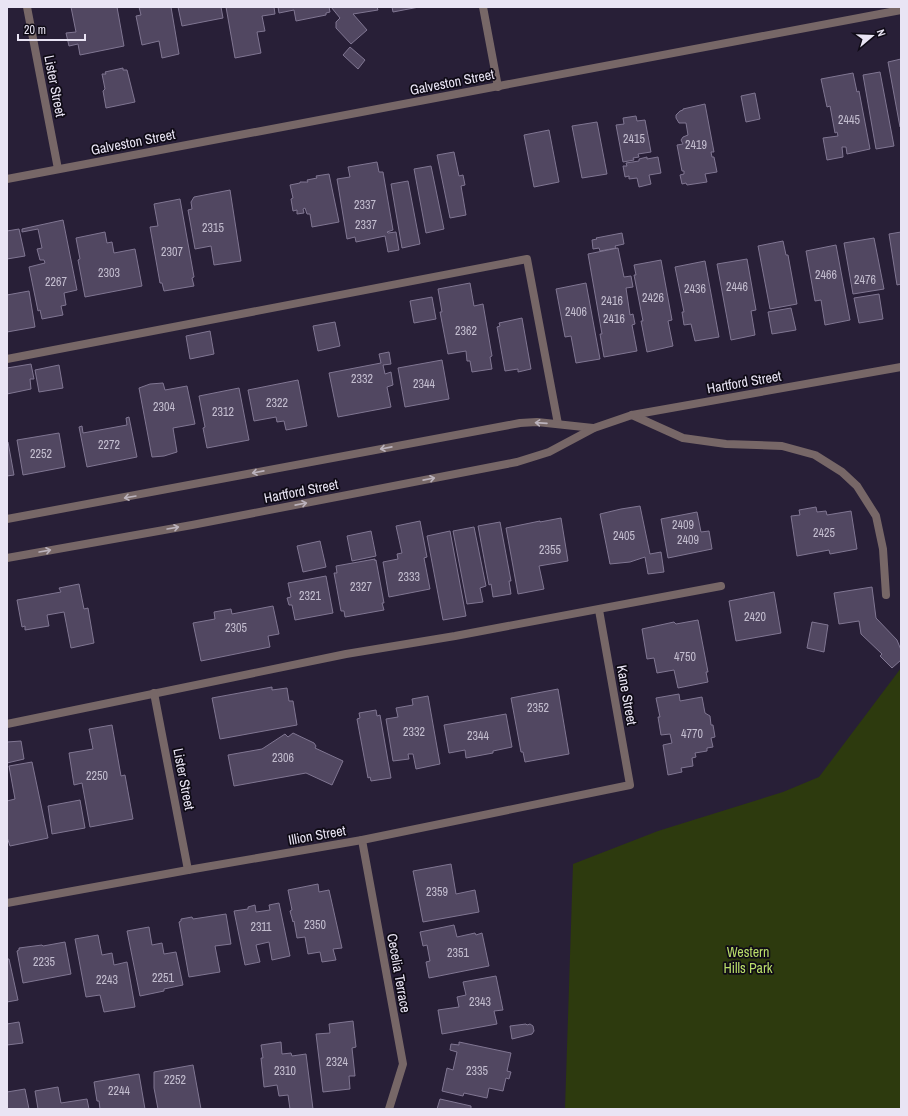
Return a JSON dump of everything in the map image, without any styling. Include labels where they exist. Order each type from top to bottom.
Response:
[{"type":"street","name":"Lister Street","points":[[27,7],[58,170]]},
{"type":"street","points":[[483,7],[498,87]]},
{"type":"street","name":"Galveston Street","points":[[7,179],[901,10]]},
{"type":"street","points":[[7,359],[527,259],[558,424]]},
{"type":"street","name":"Hartford Street","points":[[7,558],[192,525],[517,462],[549,452],[594,428],[632,415],[901,367]]},
{"type":"street","points":[[632,415],[683,438],[726,444],[782,446],[815,455],[842,472],[857,486],[876,516],[883,549],[886,595]]},
{"type":"street","name":"Hartford Street","points":[[7,519],[520,423],[537,422],[594,428]]},
{"type":"street","points":[[7,724],[346,654],[599,610],[721,586]]},
{"type":"street","name":"Kane Street","points":[[599,610],[630,785]]},
{"type":"street","name":"Lister Street","points":[[154,693],[188,870]]},
{"type":"street","name":"Illion Street","points":[[7,903],[362,840],[630,785]]},
{"type":"street","name":"Cecelia Terrace","points":[[362,840],[403,1064],[389,1109]]},
{"type":"green space","name":"Western Hills Park","points":[[901,668],[901,1109],[565,1109],[573,864],[658,831],[783,792],[819,777]]},
{"type":"building","points":[[71,7],[117,7],[124,46],[80,55],[78,44],[69,46],[66,33],[76,32]]},
{"type":"building","points":[[139,7],[171,7],[179,54],[162,58],[159,41],[142,45],[136,16],[141,15]]},
{"type":"building","points":[[178,7],[221,7],[223,18],[182,26]]},
{"type":"building","points":[[226,7],[274,7],[275,14],[262,16],[265,31],[257,32],[261,53],[235,58]]},
{"type":"building","points":[[278,7],[329,7],[330,12],[326,13],[326,15],[296,21],[294,10],[279,13]]},
{"type":"building","points":[[331,7],[377,7],[378,10],[353,14],[367,30],[351,44],[336,28],[336,22],[340,18]]},
{"type":"building","points":[[392,7],[419,7],[393,12]]},
{"type":"building","points":[[350,47],[365,60],[358,69],[343,55]]},
{"type":"building","points":[[901,59],[901,127],[900,127],[888,62]]},
{"type":"building","points":[[123,68],[123,70],[127,70],[135,102],[106,108],[103,91],[105,89],[102,74]]},
{"type":"building","points":[[880,72],[894,146],[876,149],[863,75]]},
{"type":"building","points":[[853,73],[857,92],[859,91],[870,149],[847,154],[846,147],[842,147],[843,157],[827,160],[823,138],[838,136],[837,132],[835,133],[830,106],[827,107],[821,79]]},
{"type":"building","points":[[755,93],[760,119],[746,122],[741,96]]},
{"type":"building","points":[[705,104],[714,152],[711,152],[712,157],[714,157],[717,172],[705,174],[707,182],[687,185],[686,183],[682,184],[680,175],[684,174],[684,171],[682,171],[677,145],[683,144],[681,140],[683,137],[688,135],[686,123],[679,123],[676,115],[683,109]]},
{"type":"building","points":[[636,116],[637,121],[645,120],[651,152],[638,154],[639,157],[633,158],[634,160],[623,162],[616,125],[624,124],[623,118]]},
{"type":"building","points":[[597,122],[607,174],[582,178],[572,126]]},
{"type":"building","points":[[549,130],[559,182],[534,187],[524,135]]},
{"type":"building","points":[[454,152],[459,176],[463,175],[465,185],[461,186],[466,215],[450,218],[437,155]]},
{"type":"building","points":[[647,157],[647,159],[658,157],[661,173],[649,175],[651,184],[639,187],[637,178],[629,179],[629,176],[625,177],[623,166],[627,166],[626,163],[639,161],[639,159]]},
{"type":"building","points":[[377,162],[379,172],[383,172],[393,230],[387,232],[396,232],[399,250],[388,252],[385,236],[356,242],[355,237],[347,239],[337,179],[350,177],[348,167]]},
{"type":"building","points":[[431,166],[444,229],[426,233],[414,169]]},
{"type":"building","points":[[329,174],[339,222],[312,227],[310,214],[307,214],[305,208],[303,209],[304,213],[297,214],[297,210],[293,211],[291,199],[293,198],[290,185],[300,182],[308,182],[307,180],[317,178],[316,176]]},
{"type":"building","points":[[408,181],[420,244],[402,248],[391,184]]},
{"type":"building","points":[[230,190],[241,261],[214,265],[211,246],[195,249],[188,210],[192,209],[191,202],[194,197]]},
{"type":"building","points":[[180,199],[194,277],[192,278],[194,286],[164,291],[162,283],[160,283],[150,227],[158,226],[154,204]]},
{"type":"building","points":[[63,220],[77,290],[64,293],[66,305],[61,306],[63,315],[42,319],[40,310],[38,311],[29,267],[45,263],[44,260],[40,260],[37,249],[42,248],[38,229],[22,232],[22,229]]},
{"type":"building","points":[[19,229],[25,256],[7,259],[7,231]]},
{"type":"building","points":[[105,232],[107,243],[112,242],[114,253],[135,249],[142,286],[85,297],[78,260],[80,259],[76,238]]},
{"type":"building","points":[[901,232],[901,284],[897,285],[889,234]]},
{"type":"building","points":[[622,233],[624,244],[615,246],[616,248],[600,251],[599,248],[593,249],[592,240]]},
{"type":"building","points":[[874,238],[884,289],[853,294],[844,243]]},
{"type":"building","points":[[783,241],[786,255],[788,255],[797,304],[770,309],[758,246]]},
{"type":"building","points":[[836,245],[850,320],[825,325],[821,300],[815,301],[806,251]]},
{"type":"building","points":[[618,248],[624,277],[631,276],[633,287],[626,288],[630,315],[633,314],[635,324],[632,325],[637,351],[604,357],[600,334],[602,334],[588,254]]},
{"type":"building","points":[[747,259],[756,310],[751,311],[755,335],[731,340],[717,264]]},
{"type":"building","points":[[661,260],[672,320],[668,321],[673,346],[647,352],[641,321],[643,321],[634,275],[636,275],[634,265]]},
{"type":"building","points":[[705,261],[719,337],[695,341],[691,324],[684,325],[682,312],[684,312],[675,267]]},
{"type":"building","points":[[470,283],[474,306],[483,304],[492,356],[490,357],[492,369],[472,372],[470,361],[467,361],[466,351],[448,354],[440,312],[442,312],[438,289]]},
{"type":"building","points":[[586,283],[600,359],[576,363],[571,336],[565,337],[556,289]]},
{"type":"building","points":[[29,291],[35,327],[7,332],[7,295]]},
{"type":"building","points":[[879,294],[883,319],[859,323],[854,298]]},
{"type":"building","points":[[432,297],[436,319],[414,323],[410,301]]},
{"type":"building","points":[[791,308],[796,330],[772,334],[768,312]]},
{"type":"building","points":[[522,318],[531,369],[518,372],[518,369],[505,371],[497,327],[500,326],[499,323]]},
{"type":"building","points":[[335,322],[340,346],[318,351],[313,326]]},
{"type":"building","points":[[210,331],[214,354],[190,359],[186,336]]},
{"type":"building","points":[[389,352],[391,364],[383,365],[385,374],[391,372],[393,385],[387,387],[391,407],[338,417],[329,373],[381,363],[379,354]]},
{"type":"building","points":[[442,360],[449,399],[405,407],[398,368]]},
{"type":"building","points":[[31,364],[34,379],[30,379],[31,389],[7,394],[7,368]]},
{"type":"building","points":[[59,365],[63,388],[39,392],[35,370]]},
{"type":"building","points":[[298,380],[307,426],[286,430],[284,421],[277,422],[276,417],[254,421],[248,390]]},
{"type":"building","points":[[163,383],[165,390],[187,386],[195,424],[173,428],[177,452],[164,456],[152,457],[139,388],[150,384]]},
{"type":"building","points":[[239,388],[249,440],[207,448],[203,428],[205,427],[199,396]]},
{"type":"building","points":[[129,417],[137,457],[87,467],[79,427],[82,426],[83,433],[127,425],[126,418]]},
{"type":"building","points":[[59,433],[65,467],[23,475],[17,440]]},
{"type":"building","points":[[8,442],[14,475],[7,476],[7,443]]},
{"type":"building","points":[[640,506],[650,554],[661,552],[664,572],[648,574],[645,557],[630,562],[610,564],[600,514]]},
{"type":"building","points":[[816,507],[817,512],[826,511],[827,515],[851,511],[857,549],[830,554],[829,550],[797,556],[791,516],[800,515],[799,510]]},
{"type":"building","points":[[697,512],[701,532],[709,531],[712,549],[668,558],[661,519]]},
{"type":"building","points":[[561,518],[568,561],[539,566],[544,589],[518,594],[506,528]]},
{"type":"building","points":[[420,521],[427,557],[424,558],[430,589],[389,597],[383,562],[398,559],[397,554],[402,553],[396,526]]},
{"type":"building","points":[[500,522],[511,581],[509,581],[511,594],[493,597],[491,584],[489,585],[478,526]]},
{"type":"building","points":[[474,527],[486,586],[480,588],[483,602],[467,604],[453,531]]},
{"type":"building","points":[[371,531],[376,556],[352,561],[347,536]]},
{"type":"building","points":[[450,531],[466,616],[443,620],[427,536]]},
{"type":"building","points":[[320,541],[326,567],[303,572],[297,546]]},
{"type":"building","points":[[375,559],[384,603],[382,603],[384,610],[345,617],[344,611],[341,611],[334,573],[337,573],[336,566]]},
{"type":"building","points":[[326,576],[333,613],[295,620],[292,605],[289,605],[287,598],[291,597],[288,583]]},
{"type":"building","points":[[79,584],[84,609],[88,608],[94,643],[71,648],[64,612],[47,615],[49,626],[25,630],[25,626],[22,627],[17,600],[61,592],[59,588]]},
{"type":"building","points":[[872,587],[876,618],[897,640],[901,650],[901,660],[892,668],[880,656],[882,654],[861,634],[859,621],[839,624],[834,593]]},
{"type":"building","points":[[774,592],[781,633],[736,641],[729,601]]},
{"type":"building","points":[[273,606],[279,634],[268,636],[270,647],[201,661],[193,623],[215,619],[214,612],[231,609],[232,614]]},
{"type":"building","points":[[698,620],[708,672],[706,672],[708,682],[678,688],[674,670],[657,673],[654,658],[647,659],[642,629],[674,622],[676,624]]},
{"type":"building","points":[[812,622],[828,625],[824,652],[807,648]]},
{"type":"building","points":[[272,687],[272,690],[287,688],[289,701],[293,701],[297,725],[220,739],[212,698]]},
{"type":"building","points":[[558,689],[569,754],[525,762],[523,752],[521,752],[511,698]]},
{"type":"building","points":[[679,694],[680,701],[702,697],[705,713],[710,716],[715,737],[711,738],[713,747],[707,748],[707,751],[695,753],[696,757],[692,758],[693,766],[681,768],[682,772],[668,775],[663,745],[672,743],[670,734],[661,735],[658,717],[660,717],[656,698]]},
{"type":"building","points":[[428,696],[440,764],[416,769],[413,754],[408,754],[409,759],[393,761],[386,719],[398,717],[396,708],[413,705],[412,699]]},
{"type":"building","points":[[376,710],[377,716],[380,715],[391,778],[371,781],[370,777],[368,778],[357,719],[360,718],[359,713]]},
{"type":"building","points":[[506,714],[512,747],[493,751],[493,753],[466,758],[465,750],[449,753],[444,725]]},
{"type":"building","points":[[112,725],[121,776],[125,775],[133,819],[90,827],[82,783],[74,785],[69,753],[93,749],[89,729]]},
{"type":"building","points":[[293,733],[314,743],[316,746],[315,748],[343,761],[332,785],[306,773],[234,786],[228,755],[262,749],[285,734],[288,737]]},
{"type":"building","points":[[21,741],[24,759],[7,763],[7,742]]},
{"type":"building","points":[[32,762],[48,838],[10,846],[7,837],[7,801],[15,799],[9,766]]},
{"type":"building","points":[[80,800],[85,828],[52,834],[48,806]]},
{"type":"building","points":[[451,864],[456,894],[475,890],[479,912],[423,922],[413,871]]},
{"type":"building","points":[[318,884],[319,892],[329,890],[342,948],[333,949],[336,960],[322,962],[320,952],[308,954],[305,937],[297,938],[294,921],[293,922],[290,911],[292,910],[288,890]]},
{"type":"building","points":[[279,903],[290,956],[272,960],[269,942],[256,945],[260,962],[245,965],[234,911],[248,909],[248,907],[255,905],[256,912],[270,910],[269,905]]},
{"type":"building","points":[[226,914],[231,944],[215,946],[220,972],[189,977],[179,922],[181,919],[192,917],[193,919]]},
{"type":"building","points":[[454,925],[457,937],[482,933],[489,966],[429,978],[426,962],[430,961],[427,945],[423,946],[420,932]]},
{"type":"building","points":[[149,927],[152,945],[162,943],[164,954],[176,952],[183,985],[140,996],[127,931]]},
{"type":"building","points":[[98,935],[102,955],[112,953],[114,965],[127,962],[135,1007],[104,1012],[100,995],[86,997],[75,939]]},
{"type":"building","points":[[65,942],[71,974],[23,983],[17,951],[19,948]]},
{"type":"building","points":[[7,959],[9,959],[18,1000],[7,1002]]},
{"type":"building","points":[[496,976],[503,1010],[494,1011],[497,1024],[442,1034],[438,1010],[459,1007],[457,997],[466,995],[463,982]]},
{"type":"building","points":[[353,1021],[356,1047],[352,1048],[355,1076],[349,1076],[350,1089],[323,1092],[316,1034],[330,1033],[329,1024]]},
{"type":"building","points":[[19,1022],[23,1043],[7,1045],[7,1024]]},
{"type":"building","points":[[526,1024],[533,1026],[534,1031],[532,1034],[512,1039],[510,1026]]},
{"type":"building","points":[[281,1042],[282,1054],[291,1053],[292,1056],[306,1054],[313,1109],[290,1109],[288,1095],[279,1096],[277,1085],[264,1087],[261,1045]]},
{"type":"building","points":[[459,1042],[511,1053],[507,1071],[511,1072],[509,1079],[506,1078],[503,1091],[489,1088],[487,1098],[464,1093],[463,1096],[442,1091],[447,1068],[453,1070],[457,1052],[450,1050],[451,1044],[459,1045]]},
{"type":"building","points":[[193,1065],[201,1109],[158,1109],[154,1088],[154,1072]]},
{"type":"building","points":[[139,1074],[145,1109],[100,1109],[94,1082]]},
{"type":"building","points":[[58,1087],[61,1103],[87,1099],[89,1109],[38,1109],[35,1091]]},
{"type":"building","points":[[25,1089],[29,1109],[7,1109],[7,1092]]},
{"type":"building","points":[[440,1099],[471,1106],[471,1109],[437,1109]]}]
